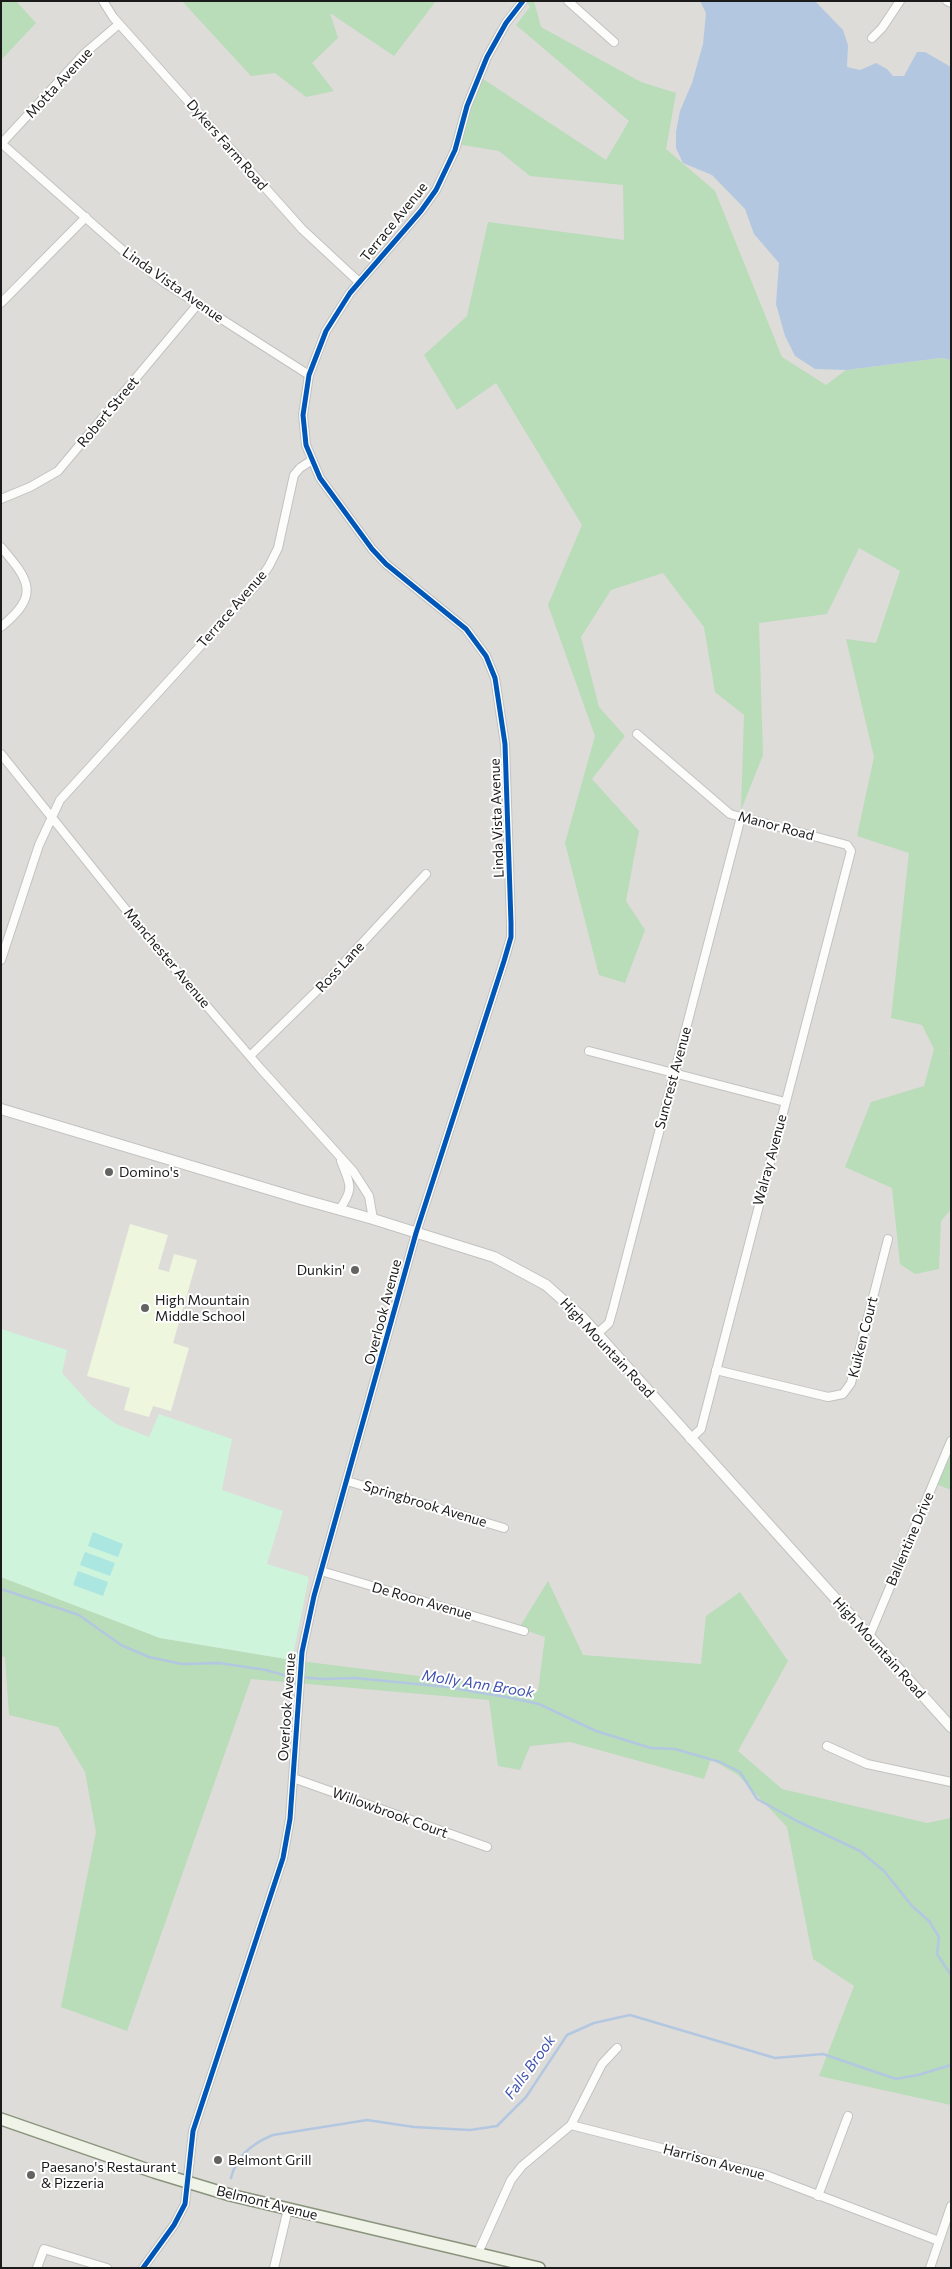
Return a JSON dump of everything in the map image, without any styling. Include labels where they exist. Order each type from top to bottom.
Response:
[{"type":"main road","name":"Belmont Avenue","points":[[1,2119],[187,2182],[288,2209],[539,2268]]},
{"type":"street","name":"Dykers Farm Road","points":[[103,1],[119,24],[302,230],[359,282]]},
{"type":"street","name":"Terrace Avenue","points":[[1,960],[39,845],[60,800],[256,585],[269,566],[278,548],[294,475],[300,468],[312,460],[306,445],[303,416],[309,375],[326,331],[359,282],[436,190],[456,150],[467,106],[487,57],[506,23],[523,1]]},
{"type":"street","points":[[568,1],[614,42]]},
{"type":"street","points":[[872,38],[882,28],[900,1]]},
{"type":"street","points":[[947,1],[951,3]]},
{"type":"street","name":"Motta Avenue","points":[[1,143],[86,53],[119,24]]},
{"type":"street","name":"Linda Vista Avenue","points":[[1,143],[128,255],[198,304],[309,375]]},
{"type":"street","points":[[1,303],[86,217]]},
{"type":"street","name":"Robert Street","points":[[1,499],[35,485],[58,471],[198,304]]},
{"type":"street","name":"Linda Vista Avenue","points":[[312,460],[320,478],[372,549],[386,564],[471,635],[486,656],[495,678],[505,744],[510,937],[416,1233]]},
{"type":"street","points":[[1,547],[20,569],[27,588],[26,598],[20,611],[1,627]]},
{"type":"street","name":"Manor Road","points":[[637,734],[730,814],[847,845],[851,851],[844,878]]},
{"type":"street","name":"Manchester Avenue","points":[[1,754],[52,815],[151,941],[362,1183],[371,1202],[373,1219]]},
{"type":"street","name":"Suncrest Avenue","points":[[597,1334],[608,1323],[611,1316],[741,817]]},
{"type":"street","name":"Ross Lane","points":[[250,1056],[331,977],[426,874]]},
{"type":"street","name":"Walray Avenue","points":[[690,1438],[701,1429],[844,878]]},
{"type":"street","points":[[589,1051],[785,1102]]},
{"type":"street","name":"High Mountain Road","points":[[1,1109],[373,1219],[494,1257],[546,1285],[597,1334],[951,1727]]},
{"type":"street","name":"Manchester Avenue","points":[[339,1157],[351,1187],[348,1198],[339,1210]]},
{"type":"street","name":"Overlook Avenue","points":[[143,2268],[181,2214],[186,2198],[193,2131],[283,1858],[290,1819],[302,1652],[321,1571],[416,1233]]},
{"type":"street","name":"Kuiken Court","points":[[716,1370],[828,1397],[842,1394],[851,1383],[888,1239]]},
{"type":"street","name":"Ballentine Drive","points":[[869,1637],[951,1441]]},
{"type":"street","name":"Springbrook Avenue","points":[[347,1481],[504,1528]]},
{"type":"street","name":"De Roon Avenue","points":[[321,1571],[524,1631]]},
{"type":"street","points":[[827,1746],[867,1764],[951,1782]]},
{"type":"street","name":"Willowbrook Court","points":[[293,1778],[487,1846]]},
{"type":"street","points":[[478,2253],[511,2180],[522,2166],[571,2124],[602,2064],[617,2048]]},
{"type":"street","points":[[818,2196],[848,2116]]},
{"type":"street","name":"Harrison Avenue","points":[[571,2124],[717,2163],[749,2169],[939,2241]]},
{"type":"street","points":[[930,2268],[951,2206]]},
{"type":"street","points":[[274,2268],[288,2209]]},
{"type":"street","points":[[38,2268],[44,2249],[107,2268]]},
{"type":"shaded area","points":[[1,1],[951,1],[951,2268],[1,2268]]},
{"type":"shaded area","points":[[700,1],[815,1],[843,30],[848,45],[847,67],[860,70],[876,63],[887,69],[893,76],[904,76],[917,52],[925,52],[951,67],[951,360],[941,358],[846,370],[815,369],[795,356],[785,336],[776,304],[779,263],[754,234],[745,209],[712,175],[683,163],[676,148],[676,132],[680,111],[692,83],[703,44],[706,13]]},
{"type":"shaded area","name":"High Mountain Middle School","points":[[130,1224],[168,1235],[158,1269],[169,1272],[174,1254],[197,1260],[173,1343],[189,1348],[171,1411],[153,1406],[149,1417],[124,1410],[130,1388],[87,1376]]},
{"type":"shaded area","points":[[1,1329],[67,1350],[62,1373],[92,1406],[116,1424],[149,1437],[159,1414],[232,1439],[222,1490],[283,1511],[267,1564],[309,1577],[292,1660],[160,1638],[1,1577]]},
{"type":"shaded area","points":[[93,1532],[123,1544],[118,1557],[88,1546]]},
{"type":"shaded area","points":[[85,1552],[115,1563],[110,1576],[80,1565]]},
{"type":"shaded area","points":[[78,1571],[108,1582],[103,1596],[73,1585]]},
{"type":"green space","points":[[1,1],[16,1],[36,23],[1,60]]},
{"type":"green space","points":[[182,1],[436,1],[394,56],[330,13],[338,38],[312,63],[334,91],[306,97],[275,73],[251,76]]},
{"type":"green space","points":[[526,1],[534,1],[541,27],[641,82],[676,93],[666,149],[715,191],[782,357],[826,385],[846,370],[941,358],[951,360],[951,1048],[949,1054],[951,1055],[951,1209],[941,1221],[939,1269],[915,1274],[900,1264],[892,1188],[845,1167],[871,1102],[924,1086],[934,1049],[922,1025],[891,1018],[909,853],[857,836],[874,757],[846,639],[876,643],[900,571],[859,548],[827,614],[759,623],[763,755],[741,810],[744,715],[715,692],[704,627],[663,573],[611,590],[581,637],[599,707],[625,736],[592,779],[639,831],[626,901],[645,930],[625,983],[599,975],[565,843],[595,736],[548,605],[582,525],[496,383],[457,410],[424,355],[467,316],[488,222],[624,240],[623,185],[530,176],[499,151],[457,144],[480,77],[606,160],[629,121],[516,25],[530,7]]},
{"type":"green space","points":[[951,1437],[951,1490],[931,1482]]},
{"type":"green space","points":[[1,1577],[160,1638],[292,1660],[538,1691],[545,1637],[519,1628],[548,1581],[583,1655],[701,1664],[706,1616],[740,1592],[788,1661],[738,1751],[782,1789],[927,1823],[951,1818],[951,2105],[819,2076],[854,1986],[813,1959],[787,1827],[738,1775],[711,1759],[704,1779],[570,1742],[530,1746],[520,1770],[498,1766],[489,1700],[251,1679],[127,2031],[61,2007],[96,1832],[85,1772],[58,1727],[9,1715],[5,1657],[1,1656]]},
{"type":"waterway","name":"Molly Ann Brook","points":[[1,1589],[79,1615],[121,1645],[149,1657],[182,1664],[219,1663],[266,1670],[287,1676],[322,1679],[355,1678],[447,1687],[506,1697],[539,1704],[596,1731],[651,1748],[675,1749],[720,1762],[740,1772],[757,1799],[797,1821],[860,1851],[884,1871],[912,1906],[929,1921],[939,1937],[937,1954],[951,1975]]},
{"type":"waterway","name":"Falls Brook","points":[[231,2178],[233,2170],[241,2157],[259,2142],[273,2135],[367,2120],[414,2127],[470,2130],[497,2126],[526,2097],[567,2035],[594,2023],[630,2015],[775,2058],[823,2054],[896,2079],[918,2075],[951,2065]]},
{"type":"cycle path","points":[[143,2268],[174,2225],[185,2204],[193,2131],[283,1858],[290,1819],[302,1652],[314,1596],[416,1233],[511,937],[505,744],[495,678],[486,656],[466,629],[386,564],[372,549],[320,478],[306,445],[303,415],[309,375],[326,331],[350,293],[421,211],[436,190],[455,150],[467,106],[487,57],[506,23],[523,1]]},
{"type":"place","name":"Domino's","points":[[109,1172]]},
{"type":"place","name":"Dunkin'","points":[[355,1270]]},
{"type":"place","name":"High Mountain Middle School","points":[[145,1308]]},
{"type":"place","name":"Belmont Grill","points":[[218,2160]]},
{"type":"place","name":"Paesano's Restaurant & Pizzeria","points":[[31,2175]]}]
